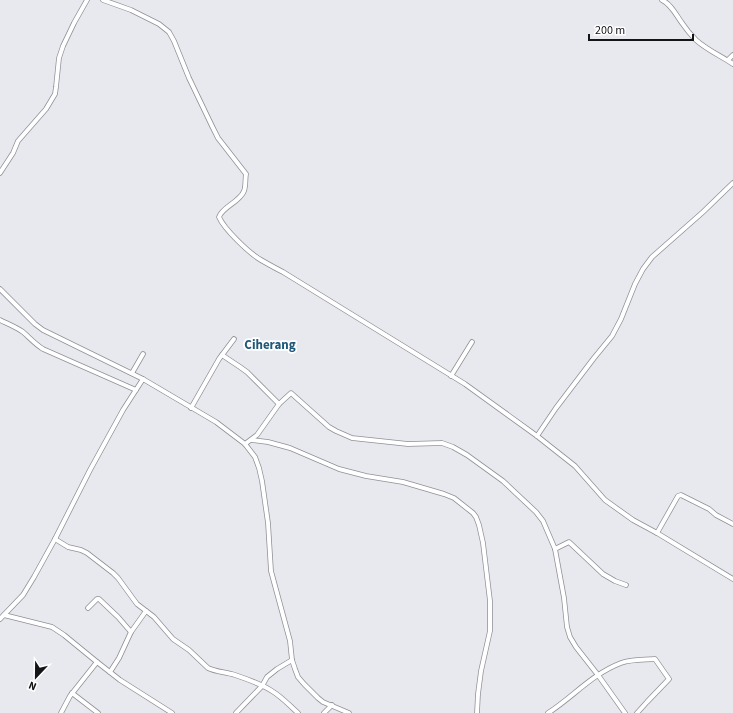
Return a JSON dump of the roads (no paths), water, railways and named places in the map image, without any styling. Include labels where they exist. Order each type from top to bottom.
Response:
[{"type":"street","points":[[0,173],[13,153],[18,141],[46,109],[53,98],[56,87],[59,58],[63,46],[87,0]]},
{"type":"street","points":[[103,0],[131,10],[160,24],[169,32],[218,138],[246,174],[244,191],[237,200],[221,213],[219,217],[225,227],[247,248],[260,259],[465,384],[537,436],[575,466],[605,500],[633,520],[733,579]]},
{"type":"street","points":[[662,0],[671,6],[681,23],[696,40],[704,47],[733,64]]},
{"type":"street","points":[[728,60],[733,56]]},
{"type":"street","points":[[537,436],[556,408],[612,336],[621,319],[634,284],[652,257],[733,183]]},
{"type":"street","points":[[0,289],[43,330],[143,379],[216,422],[245,444],[255,457],[259,468],[268,524],[270,571],[290,641],[292,660],[298,677],[323,702],[349,713]]},
{"type":"street","points":[[0,320],[23,332],[43,349],[136,390]]},
{"type":"street","points":[[191,408],[222,355],[234,339]]},
{"type":"street","points":[[451,376],[472,342]]},
{"type":"street","points":[[132,374],[143,354]]},
{"type":"street","points":[[222,355],[246,372],[279,404]]},
{"type":"street","points":[[0,619],[23,594],[34,577],[123,410],[143,379]]},
{"type":"street","points":[[245,444],[257,435],[279,404],[291,393],[329,427],[352,438],[408,444],[442,443],[467,455],[502,481],[536,512],[543,521],[555,549],[564,598],[567,627],[570,637],[625,713]]},
{"type":"street","points":[[250,440],[268,442],[290,448],[339,469],[366,476],[403,482],[444,494],[454,498],[473,513],[476,517],[483,543],[490,601],[490,631],[481,671],[477,713]]},
{"type":"street","points":[[657,533],[678,496],[681,495],[709,509],[716,515],[733,524]]},
{"type":"street","points":[[55,539],[68,547],[84,551],[93,556],[116,576],[135,601],[154,617],[173,639],[189,650],[208,668],[211,670],[229,673],[268,688],[298,713]]},
{"type":"street","points":[[555,549],[569,542],[603,574],[626,585]]},
{"type":"street","points":[[88,608],[97,599],[99,599],[131,632]]},
{"type":"street","points":[[110,672],[131,632],[146,611]]},
{"type":"street","points":[[4,615],[52,628],[64,635],[120,680],[172,713]]},
{"type":"street","points":[[548,713],[598,675],[631,660],[655,659],[669,679],[637,713]]},
{"type":"street","points":[[236,713],[262,686],[267,677],[292,660]]},
{"type":"street","points":[[61,713],[72,693],[96,662]]},
{"type":"street","points":[[72,693],[98,713]]},
{"type":"street","points":[[324,713],[332,705]]},
{"type":"district","name":"Ciherang","points":[[270,345]]}]
